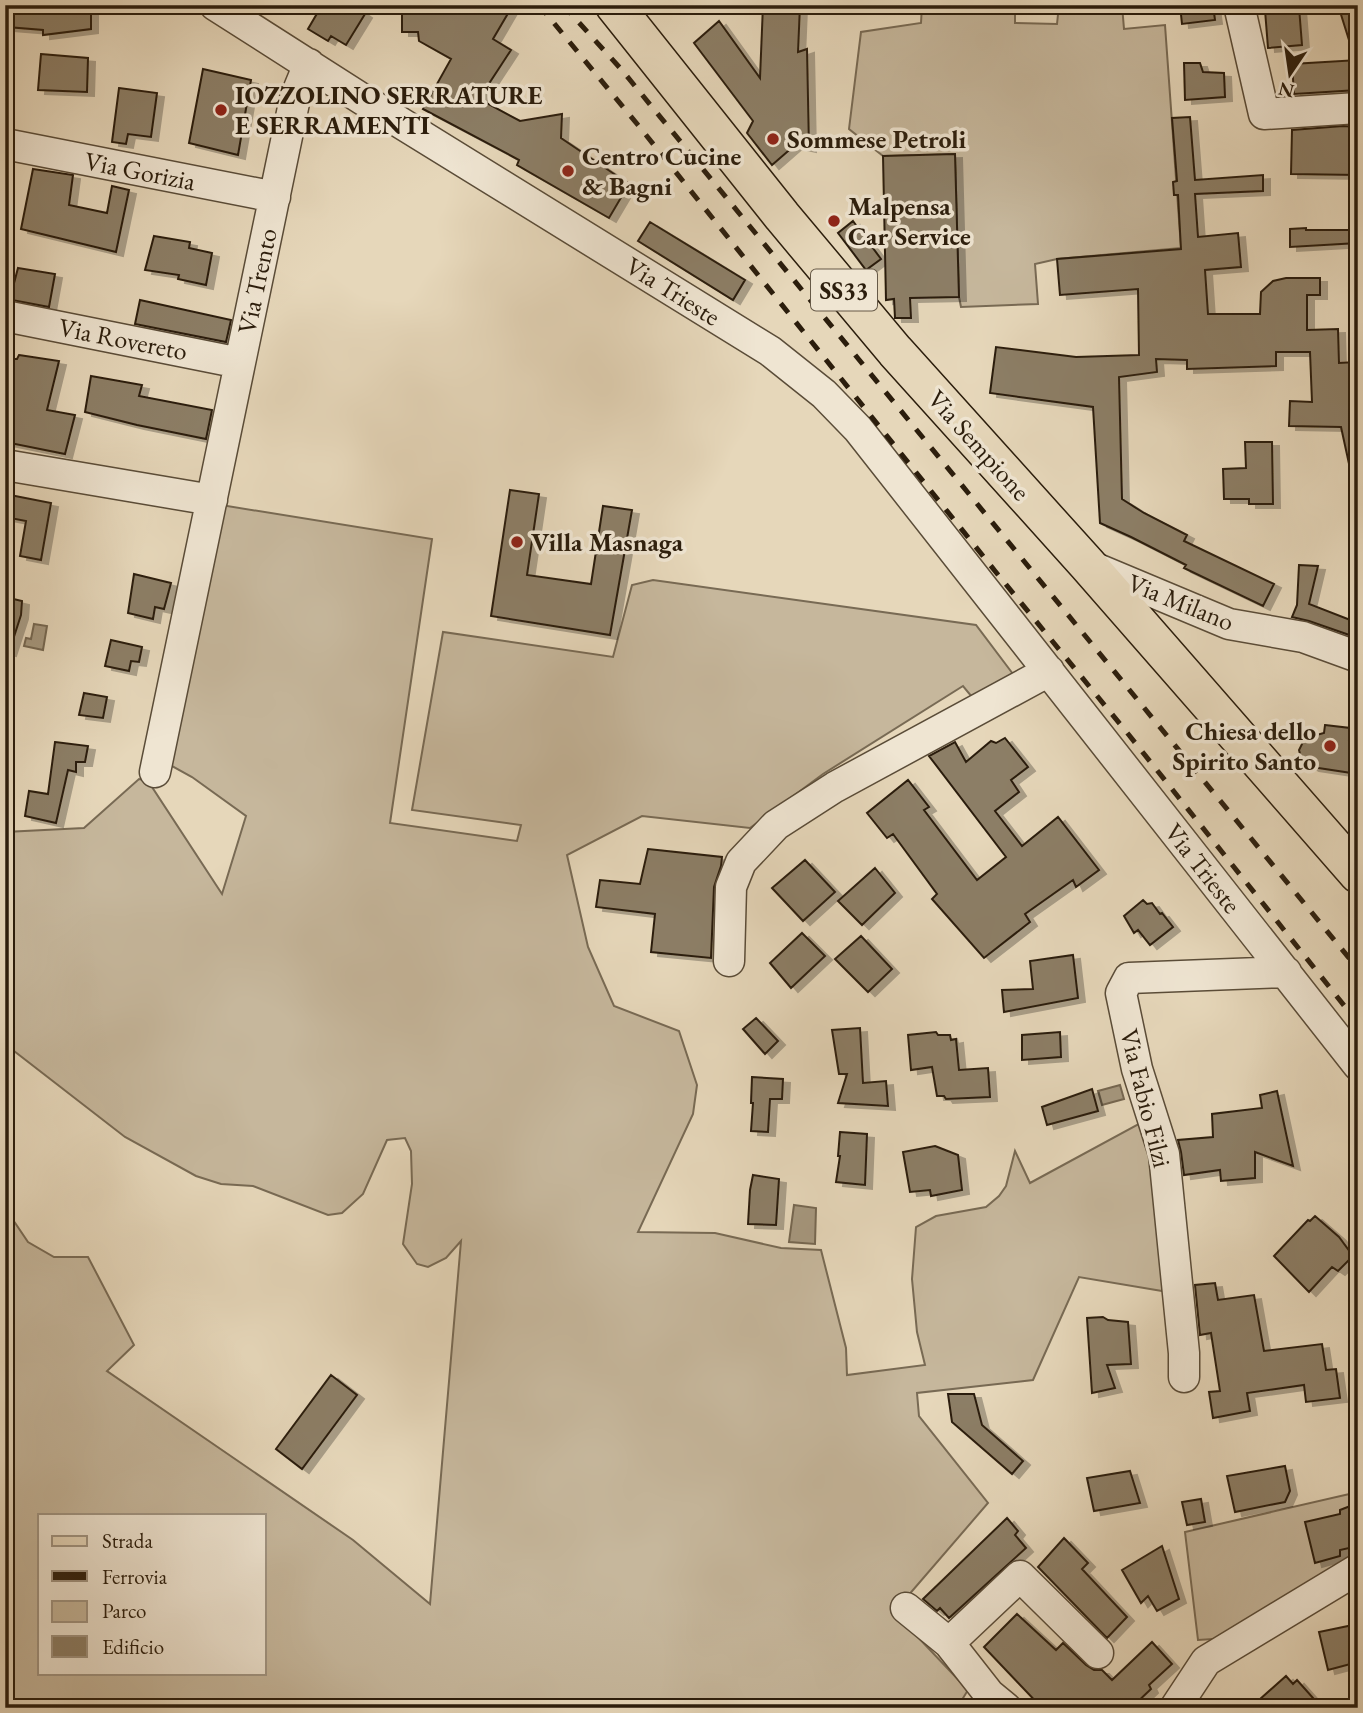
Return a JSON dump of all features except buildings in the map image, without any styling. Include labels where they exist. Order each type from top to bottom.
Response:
[{"type":"main road","name":"Via Sempione","points":[[614,5],[782,216],[895,351],[1087,564],[1358,874]]},
{"type":"main road","points":[[1251,751],[1256,776],[1320,862],[1358,904]]},
{"type":"main road","points":[[1285,789],[1311,798],[1358,844]]},
{"type":"street","name":"Via Trieste","points":[[215,5],[770,351],[824,394],[858,429],[1358,1065]]},
{"type":"street","points":[[1239,5],[1264,114],[1358,108]]},
{"type":"street","name":"Via Trento","points":[[155,772],[295,98],[310,64]]},
{"type":"street","name":"Via Gorizia","points":[[5,144],[275,197]]},
{"type":"street","name":"Via Rovereto","points":[[5,316],[240,363]]},
{"type":"street","points":[[5,465],[212,500]]},
{"type":"street","name":"Via Milano","points":[[1087,564],[1228,624],[1303,637],[1358,657]]},
{"type":"street","points":[[729,961],[730,887],[741,862],[776,825],[835,787],[1049,671]]},
{"type":"street","name":"Via Fabio Filzi","points":[[1184,1377],[1184,1353],[1164,1154],[1137,1069],[1121,993],[1129,978],[1286,972]]},
{"type":"street","points":[[1175,1708],[1206,1661],[1358,1569]]},
{"type":"street","points":[[948,1643],[1020,1576],[1098,1653]]},
{"type":"street","points":[[906,1608],[948,1643],[989,1694],[1006,1708]]},
{"type":"green space","points":[[922,5],[1015,5],[1015,23],[1057,24],[1059,5],[1122,5],[1124,29],[1165,25],[1181,248],[1057,259],[1035,264],[1038,304],[961,307],[955,154],[883,156],[849,129],[861,32],[921,23]]},
{"type":"green space","points":[[221,505],[432,539],[390,823],[517,841],[521,825],[412,810],[443,632],[613,657],[632,585],[653,580],[976,625],[1016,678],[972,697],[963,686],[823,774],[750,828],[642,816],[567,855],[588,947],[614,1006],[679,1031],[697,1085],[693,1114],[638,1232],[715,1233],[781,1248],[821,1250],[846,1348],[847,1375],[925,1365],[917,1332],[912,1279],[916,1227],[936,1216],[986,1207],[1006,1186],[1015,1151],[1030,1183],[1146,1120],[1168,1292],[1079,1277],[1033,1380],[917,1393],[919,1416],[988,1503],[894,1612],[968,1690],[957,1708],[5,1708],[5,1208],[28,1242],[54,1257],[88,1257],[134,1345],[107,1371],[353,1540],[430,1604],[461,1241],[446,1258],[428,1267],[417,1264],[403,1244],[412,1184],[411,1151],[405,1138],[387,1140],[363,1194],[342,1213],[328,1215],[253,1186],[221,1184],[196,1176],[125,1137],[5,1044],[5,832],[84,828],[139,779],[148,781],[222,894],[246,816],[192,777],[170,765]]},
{"type":"green space","points":[[1358,1492],[1358,1561],[1229,1638],[1198,1640],[1185,1532]]},
{"type":"shaded area","points":[[34,624],[47,626],[43,650],[24,646],[26,638],[31,639]]},
{"type":"shaded area","points":[[1120,1085],[1124,1099],[1102,1105],[1098,1091]]},
{"type":"shaded area","points":[[794,1205],[816,1208],[815,1244],[789,1242]]},
{"type":"railway","points":[[539,5],[1129,735],[1358,1023]]},
{"type":"railway","points":[[563,5],[621,69],[1358,969]]},
{"type":"place","name":"IOZZOLINO SERRATURE E SERRAMENTI","points":[[221,110]]},
{"type":"place","name":"Sommese Petroli","points":[[773,139]]},
{"type":"place","name":"Centro Cucine & Bagni","points":[[568,171]]},
{"type":"place","name":"Malpensa Car Service","points":[[834,221]]},
{"type":"place","name":"Villa Masnaga","points":[[517,542]]},
{"type":"place","name":"Chiesa dello Spirito Santo","points":[[1330,746]]}]
